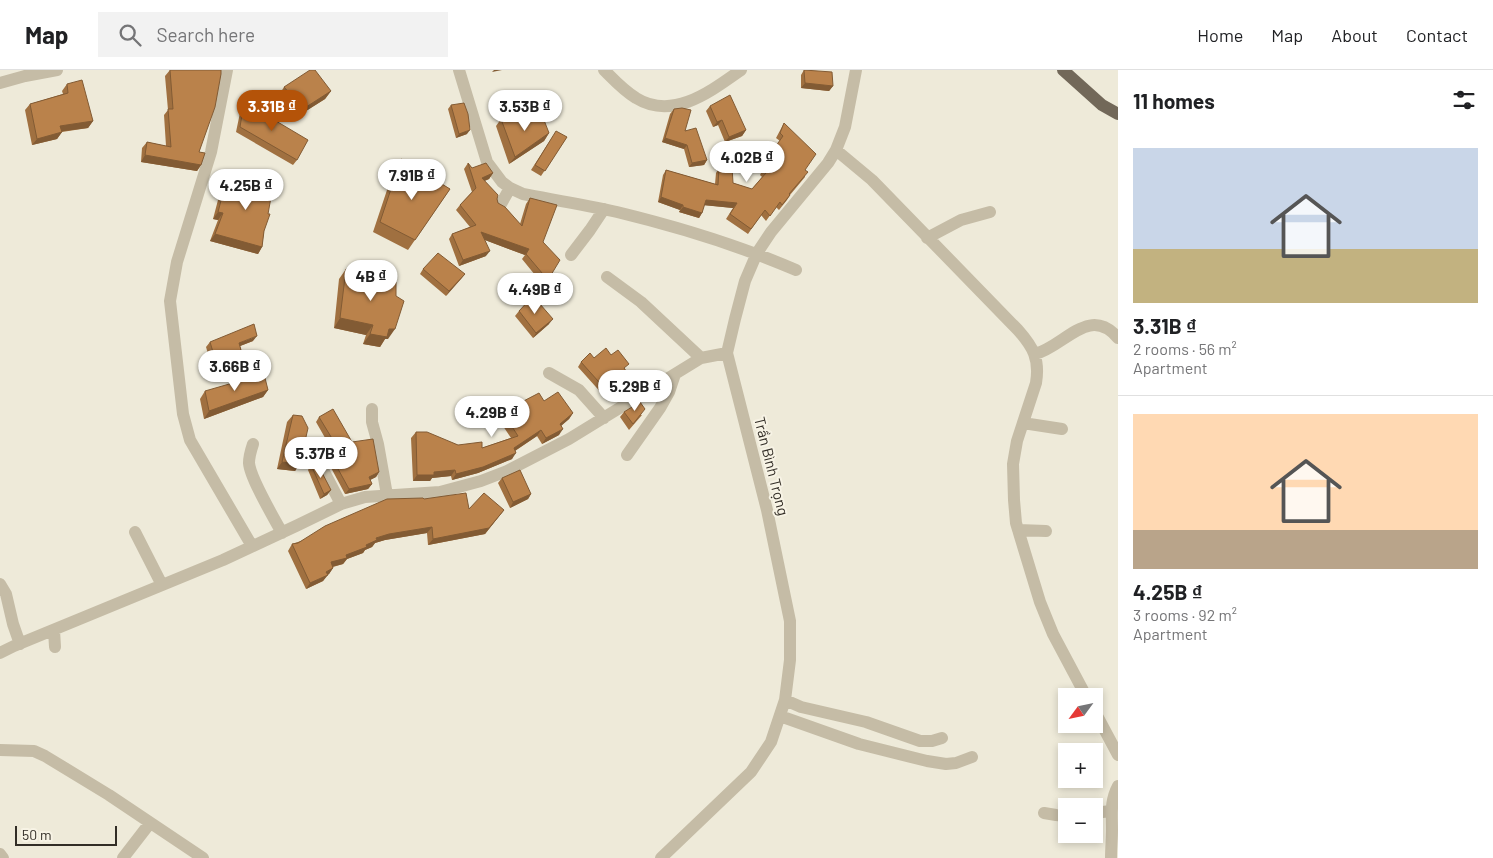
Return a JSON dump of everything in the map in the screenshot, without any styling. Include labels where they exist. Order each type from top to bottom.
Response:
[{"type":"main road","points":[[1063,70],[1102,105],[1118,114]]},
{"type":"street","points":[[0,83],[57,70]]},
{"type":"street","points":[[227,70],[210,152],[177,262],[170,301],[183,414],[190,440],[252,546]]},
{"type":"street","points":[[459,70],[487,162],[502,182],[510,188],[523,194],[604,210],[690,231],[757,253],[796,270]]},
{"type":"street","points":[[604,70],[636,99],[653,106],[665,107],[676,106],[690,101],[710,91],[741,70]]},
{"type":"street","name":"Trần Bình Trọng","points":[[661,858],[750,772],[771,742],[786,700],[790,660],[790,621],[768,510],[728,352],[734,319],[745,281],[757,253],[771,232],[836,150],[845,127],[856,70]]},
{"type":"street","points":[[836,150],[872,180],[1018,330],[1035,354],[1038,374],[1017,441],[1013,464],[1016,523],[1040,602],[1050,626],[1082,688]]},
{"type":"street","points":[[501,204],[510,188]]},
{"type":"street","points":[[571,255],[604,210]]},
{"type":"street","points":[[927,238],[961,220],[990,212]]},
{"type":"street","points":[[607,278],[641,302],[701,358]]},
{"type":"street","points":[[1035,354],[1048,349],[1091,324],[1102,326],[1114,333],[1118,338]]},
{"type":"street","points":[[0,653],[282,533],[341,504],[365,496],[440,492],[481,481],[569,439],[701,358],[728,352]]},
{"type":"street","points":[[549,373],[579,390],[604,418]]},
{"type":"street","points":[[627,455],[660,408],[669,392],[675,374]]},
{"type":"street","points":[[372,408],[372,422],[387,495]]},
{"type":"street","points":[[1023,423],[1062,429]]},
{"type":"street","points":[[253,444],[249,465],[282,533]]},
{"type":"street","points":[[321,466],[341,504]]},
{"type":"street","points":[[1018,530],[1046,531]]},
{"type":"street","points":[[135,532],[162,585]]},
{"type":"street","points":[[0,584],[6,594],[20,644]]},
{"type":"street","points":[[54,630],[55,647]]},
{"type":"street","points":[[786,700],[801,706],[866,722],[920,741],[932,741],[942,738]]},
{"type":"street","points":[[780,716],[859,744],[927,761],[946,764],[956,763],[972,757]]},
{"type":"street","points":[[1103,727],[1118,755]]},
{"type":"street","points":[[0,750],[34,751],[45,756],[202,858]]},
{"type":"street","points":[[1111,858],[1111,811],[1118,786]]},
{"type":"street","points":[[1103,812],[1111,811]]},
{"type":"street","points":[[1044,813],[1058,816]]},
{"type":"street","points":[[123,858],[150,823]]},
{"type":"street","points":[[0,854],[3,858]]},
{"type":"building","points":[[170,70],[221,70],[215,107],[199,152],[205,153],[201,165],[145,155],[147,142],[171,147],[168,109],[173,109]]},
{"type":"building","points":[[310,70],[315,70],[331,91],[303,109],[284,87]]},
{"type":"building","points":[[804,70],[832,72],[833,86],[805,83]]},
{"type":"building","points":[[82,80],[93,121],[60,126],[62,132],[37,139],[30,104],[68,93],[67,84]]},
{"type":"building","points":[[730,95],[746,130],[729,137],[722,120],[717,122],[710,106]]},
{"type":"building","points":[[244,102],[308,140],[297,160],[240,127]]},
{"type":"building","points":[[464,103],[468,114],[470,130],[459,134],[451,105]]},
{"type":"building","points":[[674,109],[691,110],[685,131],[696,128],[707,160],[692,163],[687,145],[665,138]]},
{"type":"building","points":[[542,115],[549,133],[515,157],[501,119]]},
{"type":"building","points":[[784,123],[816,154],[805,170],[808,172],[782,205],[780,202],[770,216],[765,210],[751,229],[730,214],[737,203],[706,200],[702,213],[661,197],[666,170],[718,185],[719,168],[732,167],[733,183],[752,189],[766,173],[763,171],[773,150],[783,136],[780,133]]},
{"type":"building","points":[[556,131],[567,137],[545,171],[535,165]]},
{"type":"building","points":[[401,159],[450,189],[415,240],[380,222]]},
{"type":"building","points":[[468,163],[472,168],[486,163],[493,173],[482,178],[498,195],[498,203],[505,207],[522,226],[530,198],[557,205],[543,242],[560,260],[548,280],[526,254],[529,249],[481,232],[490,251],[463,260],[452,234],[476,225],[460,205],[476,188]]},
{"type":"building","points":[[236,171],[273,186],[268,214],[270,214],[264,231],[262,247],[215,234],[223,213],[218,212],[223,193],[233,195]]},
{"type":"building","points":[[438,253],[465,274],[449,291],[423,269]]},
{"type":"building","points":[[346,269],[396,282],[396,296],[404,301],[395,329],[389,329],[387,337],[370,334],[373,325],[340,318]]},
{"type":"building","points":[[533,296],[553,319],[536,333],[519,311]]},
{"type":"building","points":[[254,324],[257,336],[239,343],[241,350],[216,362],[210,342]]},
{"type":"building","points":[[606,348],[611,355],[618,350],[629,364],[624,368],[631,378],[620,386],[617,383],[607,391],[581,362],[590,353],[594,358]]},
{"type":"building","points":[[264,374],[268,390],[209,411],[205,391]]},
{"type":"building","points":[[558,392],[573,413],[560,424],[563,429],[546,438],[541,430],[514,448],[516,453],[483,467],[456,474],[455,470],[434,472],[434,475],[417,475],[416,432],[427,432],[458,445],[482,442],[482,448],[518,436],[502,411],[512,403],[514,406],[539,393],[544,401]]},
{"type":"building","points":[[640,402],[645,409],[633,424],[624,412]]},
{"type":"building","points":[[333,409],[352,442],[373,439],[379,472],[369,477],[372,484],[349,489],[332,458],[342,455],[319,417]]},
{"type":"building","points":[[293,415],[302,416],[308,428],[300,464],[282,462]]},
{"type":"building","points":[[317,463],[331,490],[324,494],[311,465]]},
{"type":"building","points":[[520,470],[531,494],[513,502],[502,478]]},
{"type":"building","points":[[466,493],[469,509],[484,493],[504,510],[489,528],[433,539],[432,527],[389,534],[376,538],[377,540],[366,545],[367,547],[346,555],[347,558],[331,562],[333,568],[326,572],[328,575],[310,583],[292,544],[298,543],[325,526],[387,499],[424,499]]}]
